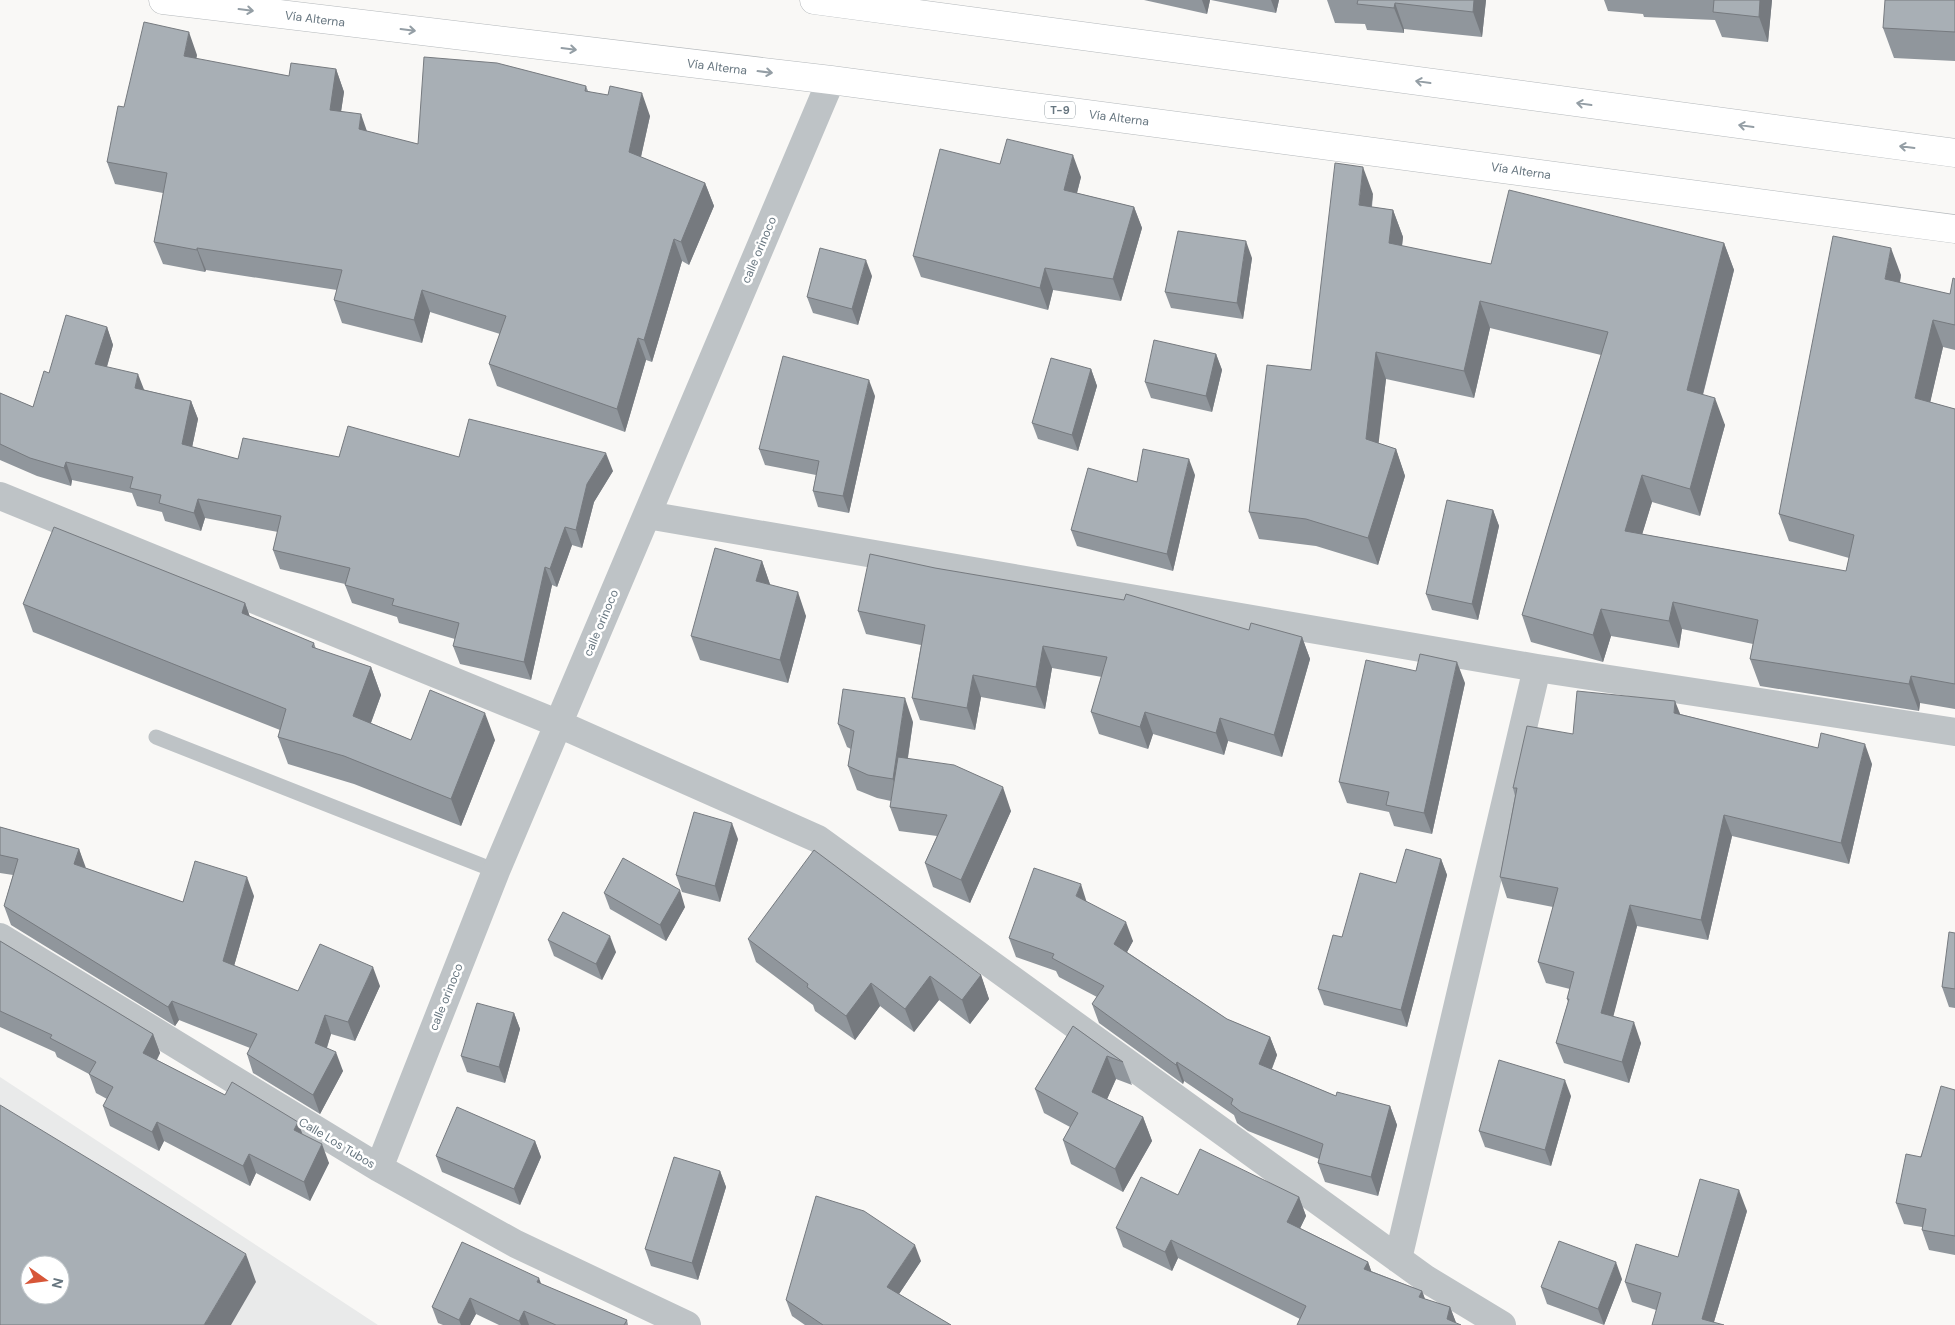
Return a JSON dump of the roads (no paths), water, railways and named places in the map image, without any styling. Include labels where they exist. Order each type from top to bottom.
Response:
[{"type":"highway","name":"Vía Alterna","points":[[163,0],[831,80],[1955,229]]},
{"type":"highway","points":[[814,0],[909,6],[1955,153]]},
{"type":"street","name":"calle orinoco","points":[[379,1168],[496,871],[831,80]]},
{"type":"street","points":[[0,496],[559,724],[818,839],[1426,1279],[1502,1325]]},
{"type":"street","points":[[646,515],[1537,668],[1955,732]]},
{"type":"street","points":[[1398,1259],[1537,668]]},
{"type":"street","name":"Calle Los Tubos","points":[[0,937],[379,1168],[516,1244],[687,1325]]},
{"type":"lane","points":[[156,737],[496,871]]}]
